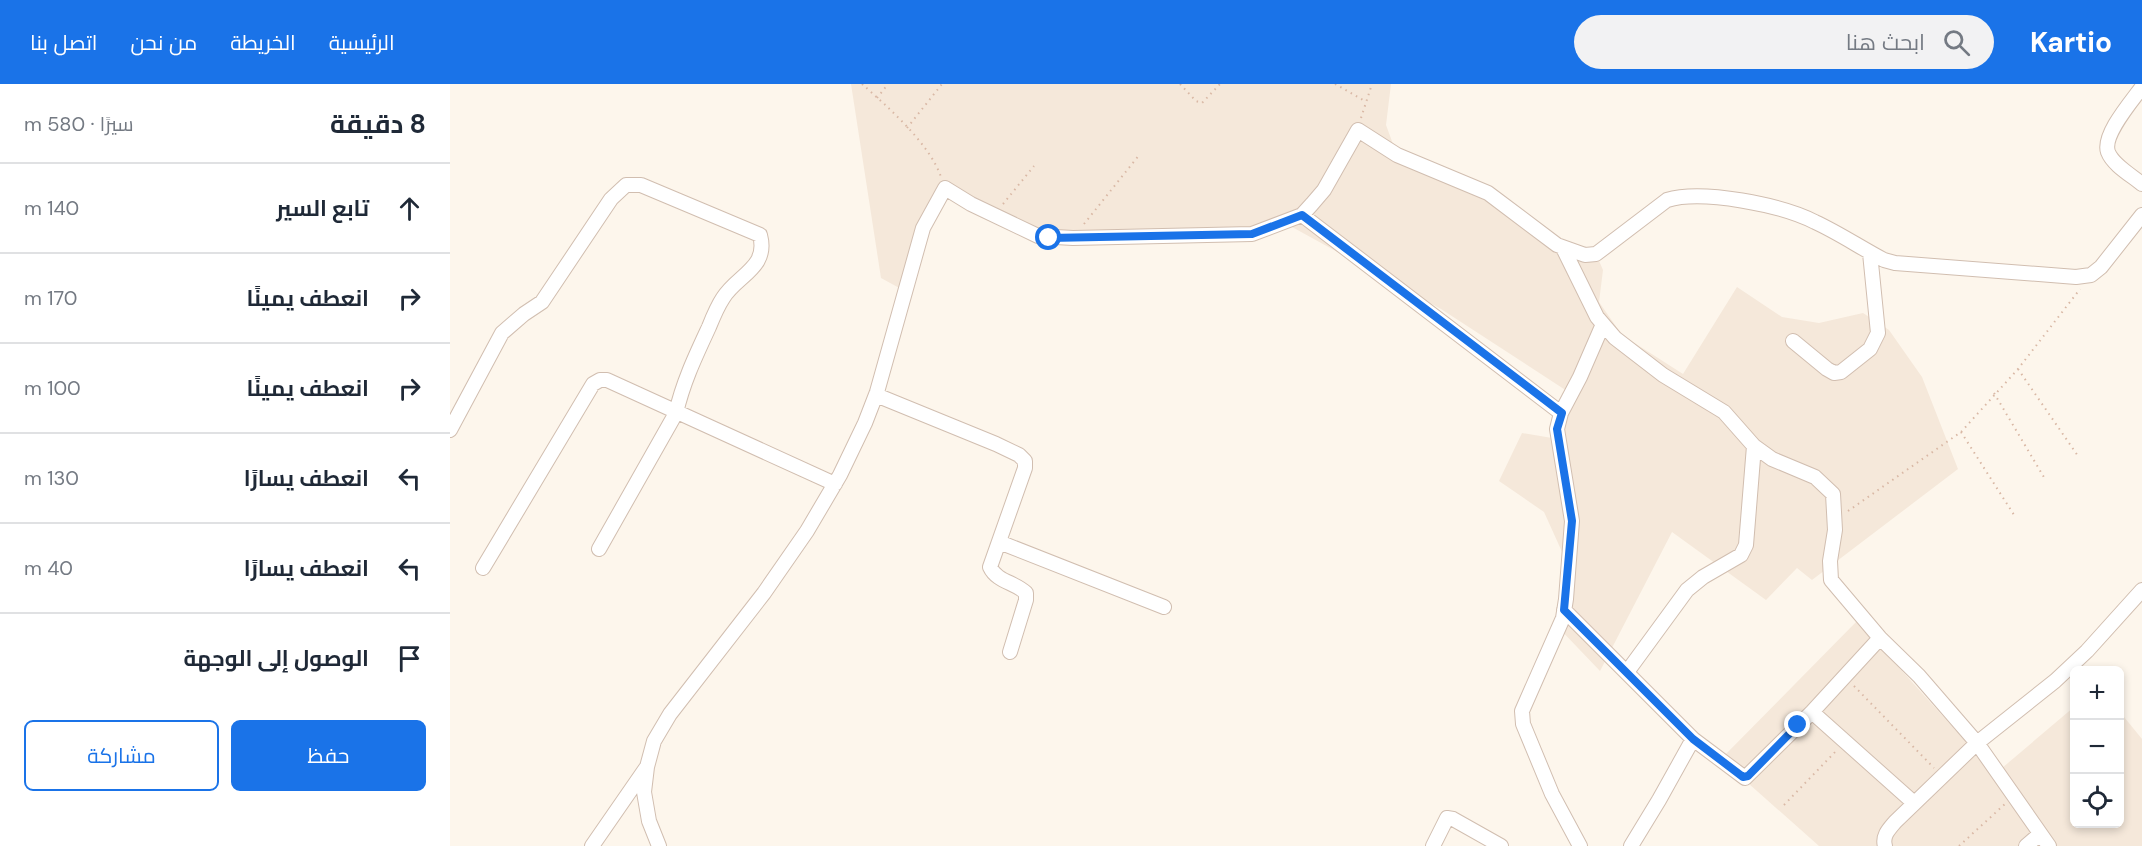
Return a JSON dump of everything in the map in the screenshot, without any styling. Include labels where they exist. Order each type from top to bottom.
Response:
[{"type":"street","points":[[2142,87],[2114,126],[2108,142],[2108,151],[2116,162],[2142,184]]},
{"type":"street","points":[[659,846],[649,821],[645,792],[647,766],[654,741],[670,714],[776,576],[807,531],[835,484],[876,395],[923,228],[945,188],[993,215],[1038,236],[1073,238],[1252,234],[1302,215],[1324,190],[1358,130],[1397,155],[1488,194],[1557,245],[1585,255],[1596,254],[1667,200],[1680,196],[1691,196],[1744,201],[1794,214],[1814,221],[1884,260],[1912,265],[2076,277],[2091,275],[2110,257],[2142,215]]},
{"type":"street","points":[[450,430],[502,333],[542,302],[611,199],[626,185],[640,185],[760,235],[763,245],[760,256],[751,270],[723,296],[681,389],[676,413],[599,549]]},
{"type":"street","points":[[1302,215],[1562,413]]},
{"type":"street","points":[[1563,248],[1597,316],[1615,338],[1663,375],[1724,412],[1754,446],[1772,459],[1815,477],[1833,494],[1836,519],[1830,561],[1831,580],[1880,638],[1919,676],[1977,743],[2049,846]]},
{"type":"street","points":[[1793,341],[1834,373],[1841,372],[1870,349],[1878,333],[1870,253]]},
{"type":"street","points":[[1580,846],[1552,794],[1523,724],[1522,711],[1549,652],[1564,610],[1572,521],[1557,429],[1562,413],[1603,324]]},
{"type":"street","points":[[483,568],[593,384],[600,380],[607,380],[835,484]]},
{"type":"street","points":[[876,395],[996,444],[1019,455],[1025,461],[1025,468],[990,567],[993,573],[1026,593],[1026,600],[1010,652]]},
{"type":"street","points":[[1627,672],[1687,590],[1703,577],[1741,555],[1746,545],[1754,446]]},
{"type":"street","points":[[999,542],[1164,607]]},
{"type":"street","points":[[1885,846],[1883,841],[1886,834],[1914,803],[1977,743],[2055,681],[2087,651],[2142,590]]},
{"type":"street","points":[[1564,610],[1693,739],[1746,778],[1812,712],[1880,638]]},
{"type":"street","points":[[1812,712],[1914,803]]},
{"type":"street","points":[[1630,846],[1693,739]]},
{"type":"street","points":[[592,846],[647,766]]},
{"type":"street","points":[[1433,846],[1447,818],[1453,819],[1501,846]]},
{"type":"street","points":[[2026,846],[2040,834]]},
{"type":"path","points":[[862,84],[907,128],[935,160],[945,188]]},
{"type":"path","points":[[877,98],[888,84]]},
{"type":"path","points":[[907,128],[942,84]]},
{"type":"path","points":[[1180,84],[1196,101],[1202,103],[1220,84]]},
{"type":"path","points":[[1335,84],[1365,101]]},
{"type":"path","points":[[1358,130],[1372,84]]},
{"type":"path","points":[[1073,238],[1140,154]]},
{"type":"path","points":[[993,215],[1034,166]]},
{"type":"path","points":[[1836,519],[1960,432],[2018,369],[2091,275]]},
{"type":"path","points":[[2018,369],[2078,456]]},
{"type":"path","points":[[1994,393],[2045,479]]},
{"type":"path","points":[[1960,432],[2016,518]]},
{"type":"path","points":[[1845,676],[1942,776]]},
{"type":"path","points":[[1784,805],[1846,742]]},
{"type":"path","points":[[1959,846],[2014,796]]},
{"type":"shaded area","points":[[851,84],[1391,84],[1386,125],[1397,155],[1506,209],[1552,250],[1574,258],[1596,254],[1603,270],[1599,302],[1622,335],[1683,374],[1737,287],[1782,317],[1819,323],[1863,313],[1889,330],[1922,377],[1958,469],[1812,580],[1797,568],[1766,600],[1672,532],[1600,671],[1556,625],[1563,554],[1544,512],[1499,481],[1522,433],[1558,439],[1570,393],[1441,309],[1283,222],[1252,234],[1041,234],[975,201],[946,197],[928,213],[903,290],[881,278]]},
{"type":"shaded area","points":[[1857,621],[1995,774],[2070,710],[2070,828],[2124,828],[2124,717],[2142,739],[2142,846],[1819,846],[1721,759]]},
{"type":"route","points":[[1049,238],[1252,234],[1302,215],[1562,413],[1557,429],[1572,521],[1564,610],[1693,739],[1743,777],[1746,778],[1798,725]]}]
